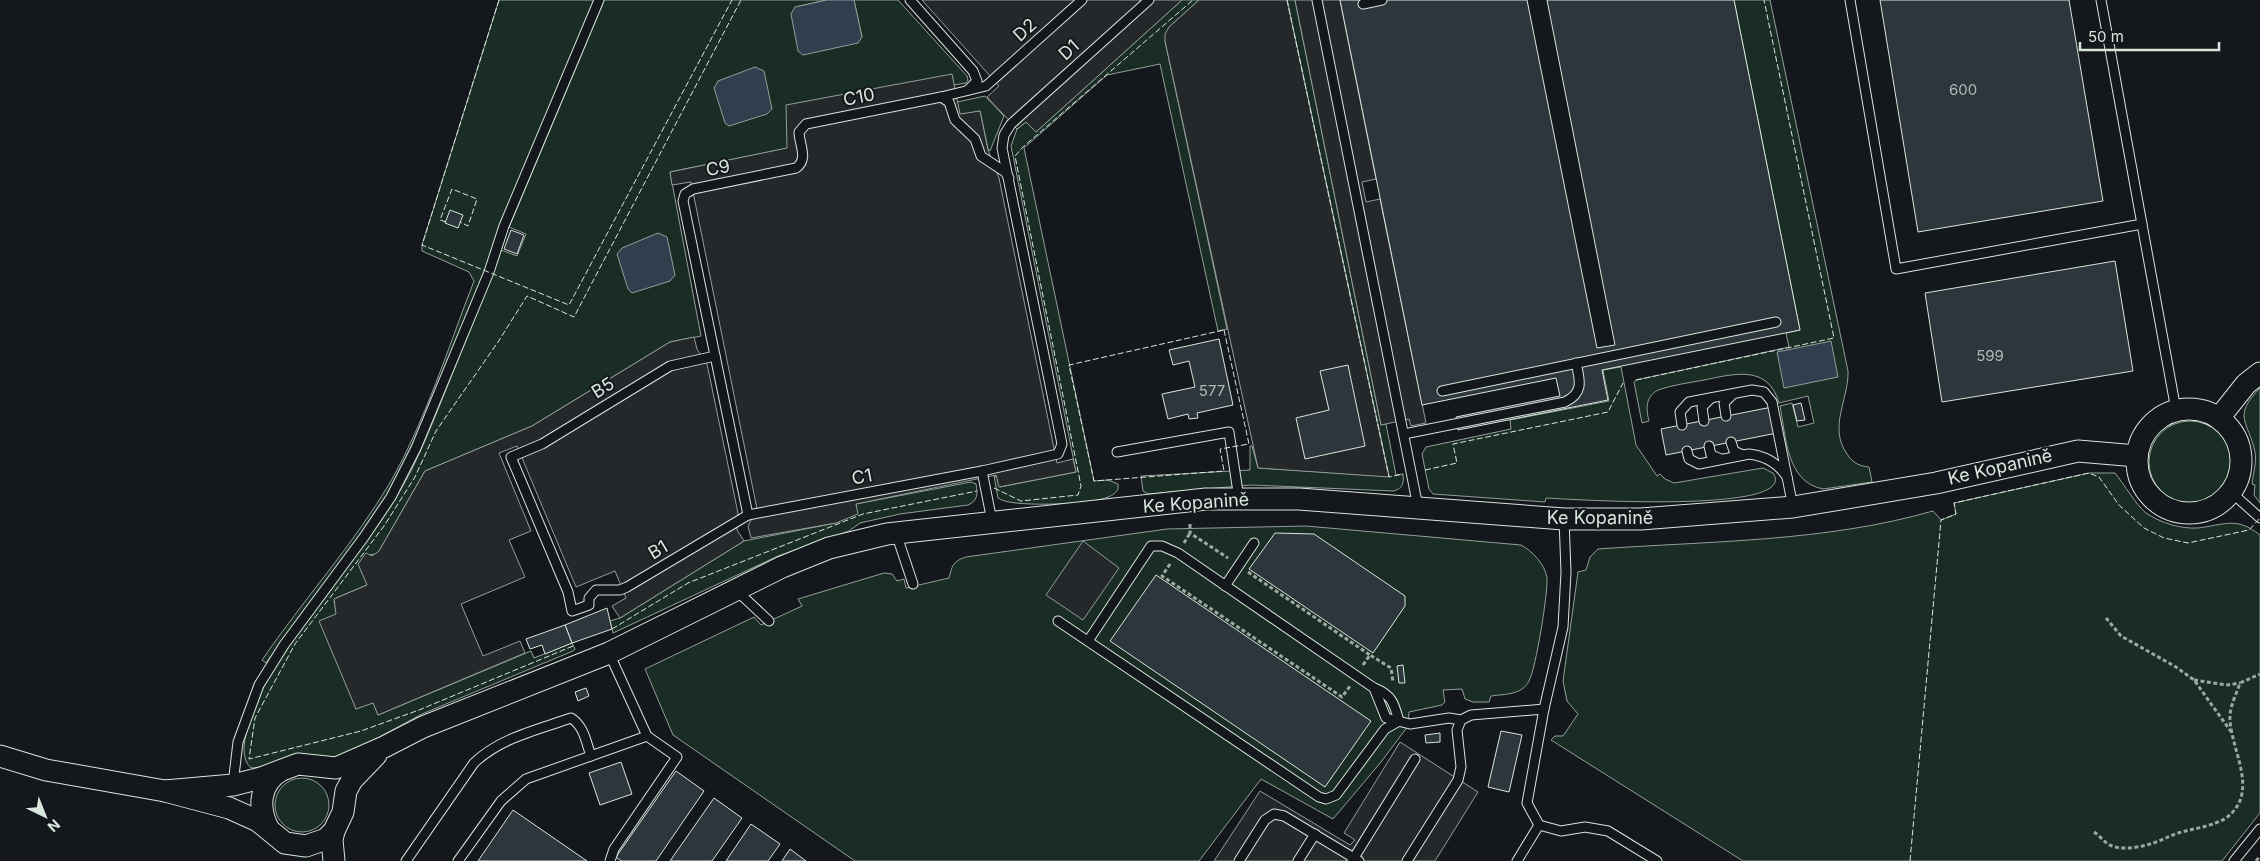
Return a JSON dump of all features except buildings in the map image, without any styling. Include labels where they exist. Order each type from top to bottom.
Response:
[{"type":"street","points":[[2219,418],[2246,384],[2260,372]]},
{"type":"street","points":[[2188,408],[2203,410],[2219,418],[2234,432],[2241,452],[2240,473],[2231,492],[2217,505],[2208,510],[2189,513],[2170,509],[2154,499],[2142,484],[2137,465],[2137,456],[2142,437],[2152,424],[2176,410],[2188,408]]},
{"type":"street","name":"Ke Kopanině","points":[[384,747],[423,726],[609,653],[782,567],[829,548],[896,532],[1206,499],[1299,499],[1564,519],[1641,519],[1793,507],[1936,483],[2061,453],[2096,451],[2137,456]]},
{"type":"street","points":[[166,791],[233,785],[261,778],[286,767],[303,764],[336,768],[384,747]]},
{"type":"street","points":[[334,861],[332,840],[343,812],[346,791],[352,780],[384,747]]},
{"type":"street","points":[[0,756],[46,770],[166,791],[229,808],[258,821],[313,861]]},
{"type":"street","points":[[268,828],[263,817],[262,793],[276,773],[286,767]]},
{"type":"street","points":[[320,767],[336,780],[344,801]]},
{"type":"street","points":[[285,842],[306,846],[326,839],[334,831]]},
{"type":"lane","points":[[233,785],[238,742],[260,685],[284,645],[364,537],[391,497],[416,448],[485,280],[504,226],[599,0]]},
{"type":"lane","points":[[910,0],[973,71],[977,82],[968,90]]},
{"type":"lane","name":"D2","points":[[990,83],[1082,0]]},
{"type":"lane","name":"D1","points":[[1009,178],[1002,148],[1004,134],[1011,124],[1149,0]]},
{"type":"lane","points":[[1317,0],[1419,509]]},
{"type":"lane","points":[[1363,4],[1382,0]]},
{"type":"lane","points":[[1850,0],[1896,269],[2142,224]]},
{"type":"lane","points":[[2101,0],[2176,410]]},
{"type":"lane","name":"C10","points":[[796,168],[802,164],[803,159],[799,132],[806,124],[941,98],[990,83]]},
{"type":"lane","points":[[941,98],[950,102],[956,120],[975,139],[982,156],[1005,172],[1009,178]]},
{"type":"lane","name":"C9","points":[[748,515],[683,201],[686,194],[692,189],[796,168]]},
{"type":"lane","name":"C1","points":[[748,515],[1054,456],[1063,447],[1009,178]]},
{"type":"lane","points":[[1442,391],[1776,322]]},
{"type":"lane","name":"B5","points":[[589,605],[572,611],[568,592],[511,457],[542,444],[670,366],[715,356]]},
{"type":"lane","points":[[1404,434],[1571,399],[1576,395],[1580,384],[1576,363]]},
{"type":"lane","points":[[1682,425],[1680,412],[1683,406],[1689,402],[1757,390],[1764,392],[1772,402],[1793,507]]},
{"type":"lane","points":[[1726,416],[1724,403],[1734,394]]},
{"type":"lane","points":[[1704,421],[1702,407],[1711,398]]},
{"type":"lane","points":[[1117,452],[1229,432],[1239,499]]},
{"type":"lane","points":[[1731,442],[1734,450],[1744,455]]},
{"type":"lane","points":[[1709,446],[1711,455],[1721,460]]},
{"type":"lane","points":[[1687,451],[1689,459],[1696,464],[1744,455],[1757,455],[1775,462],[1787,477]]},
{"type":"lane","points":[[982,471],[992,521]]},
{"type":"lane","points":[[2231,492],[2260,518]]},
{"type":"lane","name":"B1","points":[[589,605],[589,598],[596,590],[620,590],[627,587],[748,515]]},
{"type":"lane","points":[[1564,519],[1566,572],[1563,627],[1544,710],[1527,803],[1539,825],[1561,831],[1585,827],[1608,830],[1657,861]]},
{"type":"lane","points":[[896,532],[913,584]]},
{"type":"lane","points":[[1225,586],[1254,543]]},
{"type":"lane","points":[[1088,641],[1151,546],[1162,546],[1178,553],[1374,688],[1388,694],[1396,708],[1399,721]]},
{"type":"lane","points":[[735,590],[769,621]]},
{"type":"lane","points":[[1058,621],[1318,797],[1326,799],[1336,795],[1386,730],[1399,721],[1410,724],[1449,718],[1461,720],[1471,715],[1544,710]]},
{"type":"lane","points":[[609,653],[647,736],[677,757],[614,849],[610,861]]},
{"type":"lane","points":[[406,861],[474,763],[486,752],[501,743],[571,718],[578,722],[582,728],[591,756]]},
{"type":"lane","points":[[1407,861],[1458,780],[1461,767],[1457,730],[1461,720]]},
{"type":"lane","points":[[458,861],[500,801],[526,779],[647,736]]},
{"type":"lane","points":[[1239,861],[1265,820],[1274,814],[1284,816],[1355,860],[1416,759]]},
{"type":"lane","points":[[1517,861],[1539,825]]},
{"type":"lane","points":[[2234,861],[2260,829]]},
{"type":"lane","points":[[1298,861],[1315,834]]},
{"type":"path","points":[[1190,524],[1190,533],[1232,560]]},
{"type":"path","points":[[1172,561],[1162,576],[1342,698],[1351,684]]},
{"type":"path","points":[[1246,570],[1370,655]]},
{"type":"path","points":[[2094,832],[2111,846],[2122,848],[2163,840],[2179,832],[2208,826],[2226,818],[2238,808],[2244,793],[2246,776],[2242,758],[2232,734],[2194,680],[2176,667],[2121,636],[2106,618]]},
{"type":"path","points":[[2194,680],[2227,685],[2240,683],[2260,674]]},
{"type":"path","points":[[2232,734],[2230,718],[2240,683]]},
{"type":"path","points":[[2256,861],[2260,856]]},
{"type":"green space","points":[[499,0],[595,0],[498,230],[485,270],[440,383],[392,489],[266,663],[262,660],[345,550],[391,481],[426,408],[474,281],[469,272],[422,251],[422,245]]},
{"type":"green space","points":[[604,0],[827,0],[795,7],[862,37],[854,0],[898,0],[967,76],[968,80],[966,83],[954,85],[951,74],[794,147],[670,172],[701,336],[670,342],[532,426],[425,471],[379,551],[376,554],[369,555],[367,585],[336,598],[334,601],[356,709],[373,702],[378,715],[531,651],[534,658],[572,643],[575,649],[422,714],[337,760],[251,768],[245,759],[246,732],[257,700],[276,663],[297,631],[388,511],[413,467],[428,434],[501,250],[517,256],[526,234],[509,227]]},
{"type":"green space","points":[[1182,0],[1199,0],[1169,27],[1165,41],[1227,329],[1218,331],[1160,64],[1107,75],[1024,148],[1094,481],[1108,480],[1118,484],[1118,489],[1107,497],[1093,501],[1032,504],[1005,501],[998,498],[994,476],[997,477],[1000,487],[1076,472],[1011,146],[1017,129],[1026,122],[1036,132]]},
{"type":"green space","points":[[1287,0],[1295,0],[1381,425],[1386,424],[1396,475],[1403,474],[1403,483],[1401,487],[1394,491],[1251,485],[1148,494],[1143,491],[1141,476],[1250,470],[1250,446],[1252,446],[1258,468],[1389,476]]},
{"type":"green space","points":[[1734,0],[1770,0],[1848,371],[1839,423],[1839,434],[1849,457],[1857,464],[1869,467],[1872,482],[1823,489],[1811,485],[1802,477],[1795,468],[1786,444],[1780,406],[1792,403],[1798,427],[1814,423],[1808,396],[1779,403],[1774,391],[1767,382],[1758,377],[1738,374],[1674,385],[1658,390],[1649,400],[1647,412],[1649,421],[1642,423],[1634,382],[1636,380],[1789,347],[1786,333],[1800,330]]},
{"type":"green space","points":[[985,96],[1004,116],[990,151],[980,111],[960,115],[957,102]]},
{"type":"green space","points":[[1621,367],[1636,445],[1657,476],[1660,474],[1665,479],[1674,483],[1763,468],[1773,473],[1772,486],[1753,495],[1719,500],[1678,502],[1546,498],[1545,502],[1433,494],[1429,489],[1422,454],[1426,447],[1511,429],[1510,420],[1609,401],[1603,370]]},
{"type":"green space","points":[[2260,388],[2260,503],[2254,495],[2255,485],[2252,484],[2255,452],[2244,419],[2244,413],[2251,398]]},
{"type":"green space","points":[[2182,421],[2198,421],[2213,428],[2224,439],[2231,454],[2228,478],[2219,491],[2198,503],[2182,503],[2167,496],[2156,485],[2149,470],[2149,454],[2156,439],[2167,428]]},
{"type":"green space","points":[[2089,473],[2115,473],[2134,500],[2146,513],[2164,522],[2191,528],[2230,523],[2244,525],[2260,535],[2260,813],[2222,861],[1743,861],[1551,740],[1555,736],[1563,736],[1578,714],[1567,701],[1563,681],[1578,572],[1586,570],[1590,557],[1598,549],[1809,535],[1851,529],[1933,511],[1941,520],[1956,514],[1954,503]]},
{"type":"green space","points":[[971,482],[976,484],[977,494],[974,501],[968,505],[900,514],[860,523],[849,531],[778,556],[613,633],[610,621],[620,618],[744,541],[836,523],[856,504]]},
{"type":"green space","points":[[1306,526],[1521,545],[1534,554],[1544,568],[1547,578],[1546,599],[1532,673],[1526,686],[1522,689],[1513,693],[1491,696],[1489,702],[1473,702],[1465,699],[1462,689],[1443,690],[1445,702],[1442,705],[1409,712],[1408,726],[1381,762],[1333,819],[1261,779],[1199,861],[855,861],[673,735],[645,669],[754,617],[761,625],[802,606],[798,599],[884,573],[892,574],[897,581],[904,579],[906,588],[949,578],[954,564],[966,557],[1167,529]]},
{"type":"green space","points":[[302,778],[312,780],[321,786],[327,795],[329,805],[327,815],[321,824],[312,830],[302,832],[292,830],[283,824],[277,815],[275,805],[277,795],[283,786],[292,780]]},
{"type":"shaded area","points":[[922,0],[1182,0],[1036,132],[1026,122],[1017,129],[987,97],[999,86]]},
{"type":"shaded area","points":[[1199,0],[1287,0],[1389,477],[1258,468],[1165,41],[1165,34],[1169,27]]},
{"type":"shaded area","points":[[1295,0],[1340,0],[1376,179],[1362,182],[1366,202],[1380,199],[1426,423],[1411,426],[1409,419],[1381,425]]},
{"type":"shaded area","points":[[952,74],[960,114],[980,111],[988,150],[999,178],[1057,463],[1073,459],[1076,472],[999,487],[996,475],[856,504],[858,514],[836,523],[751,538],[748,526],[757,509],[691,182],[672,185],[670,172],[787,148],[786,105]]},
{"type":"shaded area","points":[[694,337],[697,349],[707,364],[738,513],[737,530],[744,541],[620,618],[612,606],[626,598],[615,571],[576,587],[517,446],[499,453],[531,531],[509,540],[525,577],[461,604],[483,656],[520,641],[525,653],[378,715],[373,703],[356,709],[319,621],[336,614],[334,599],[367,585],[358,564],[366,553],[372,556],[379,551],[425,471],[532,426],[670,342]]},
{"type":"shaded area","points":[[1083,541],[1119,568],[1083,620],[1046,595]]},
{"type":"shaded area","points":[[1400,742],[1478,792],[1435,861],[1214,861],[1260,791],[1350,845],[1355,840],[1344,833]]},
{"type":"water","points":[[827,0],[854,0],[862,37],[858,43],[803,55],[798,51],[791,14],[795,7]]},
{"type":"water","points":[[755,67],[764,71],[772,109],[767,114],[729,126],[725,123],[714,88],[718,81]]},
{"type":"water","points":[[658,233],[667,237],[675,275],[670,281],[632,293],[628,289],[617,254],[622,248]]},
{"type":"water","points":[[1831,341],[1838,377],[1784,388],[1777,352]]},
{"type":"fence","points":[[499,0],[422,245],[569,305],[732,0]]},
{"type":"fence","points":[[573,646],[419,710],[361,731],[249,759],[255,718],[295,644],[384,526],[415,477],[436,431],[498,342],[527,296],[574,317],[741,0]]},
{"type":"fence","points":[[994,488],[1021,501],[1078,495],[1081,486],[1015,156],[1193,0]]},
{"type":"fence","points":[[1287,0],[1389,477],[1403,474]]},
{"type":"fence","points":[[1636,380],[1834,338],[1764,0]]},
{"type":"fence","points":[[446,222],[440,220],[452,189],[477,199],[468,226],[460,222]]},
{"type":"fence","points":[[1224,330],[1249,444],[1220,449],[1224,471],[1094,481],[1069,365],[1224,330]]},
{"type":"fence","points":[[1425,470],[1457,463],[1453,444],[1608,412],[1623,383]]},
{"type":"fence","points":[[1910,861],[1941,520],[1956,514],[1954,503],[2089,473],[2099,477],[2119,505],[2144,528],[2164,538],[2188,543],[2249,530],[2260,518]]},
{"type":"fence","points":[[612,629],[688,583],[863,514],[977,491]]}]
